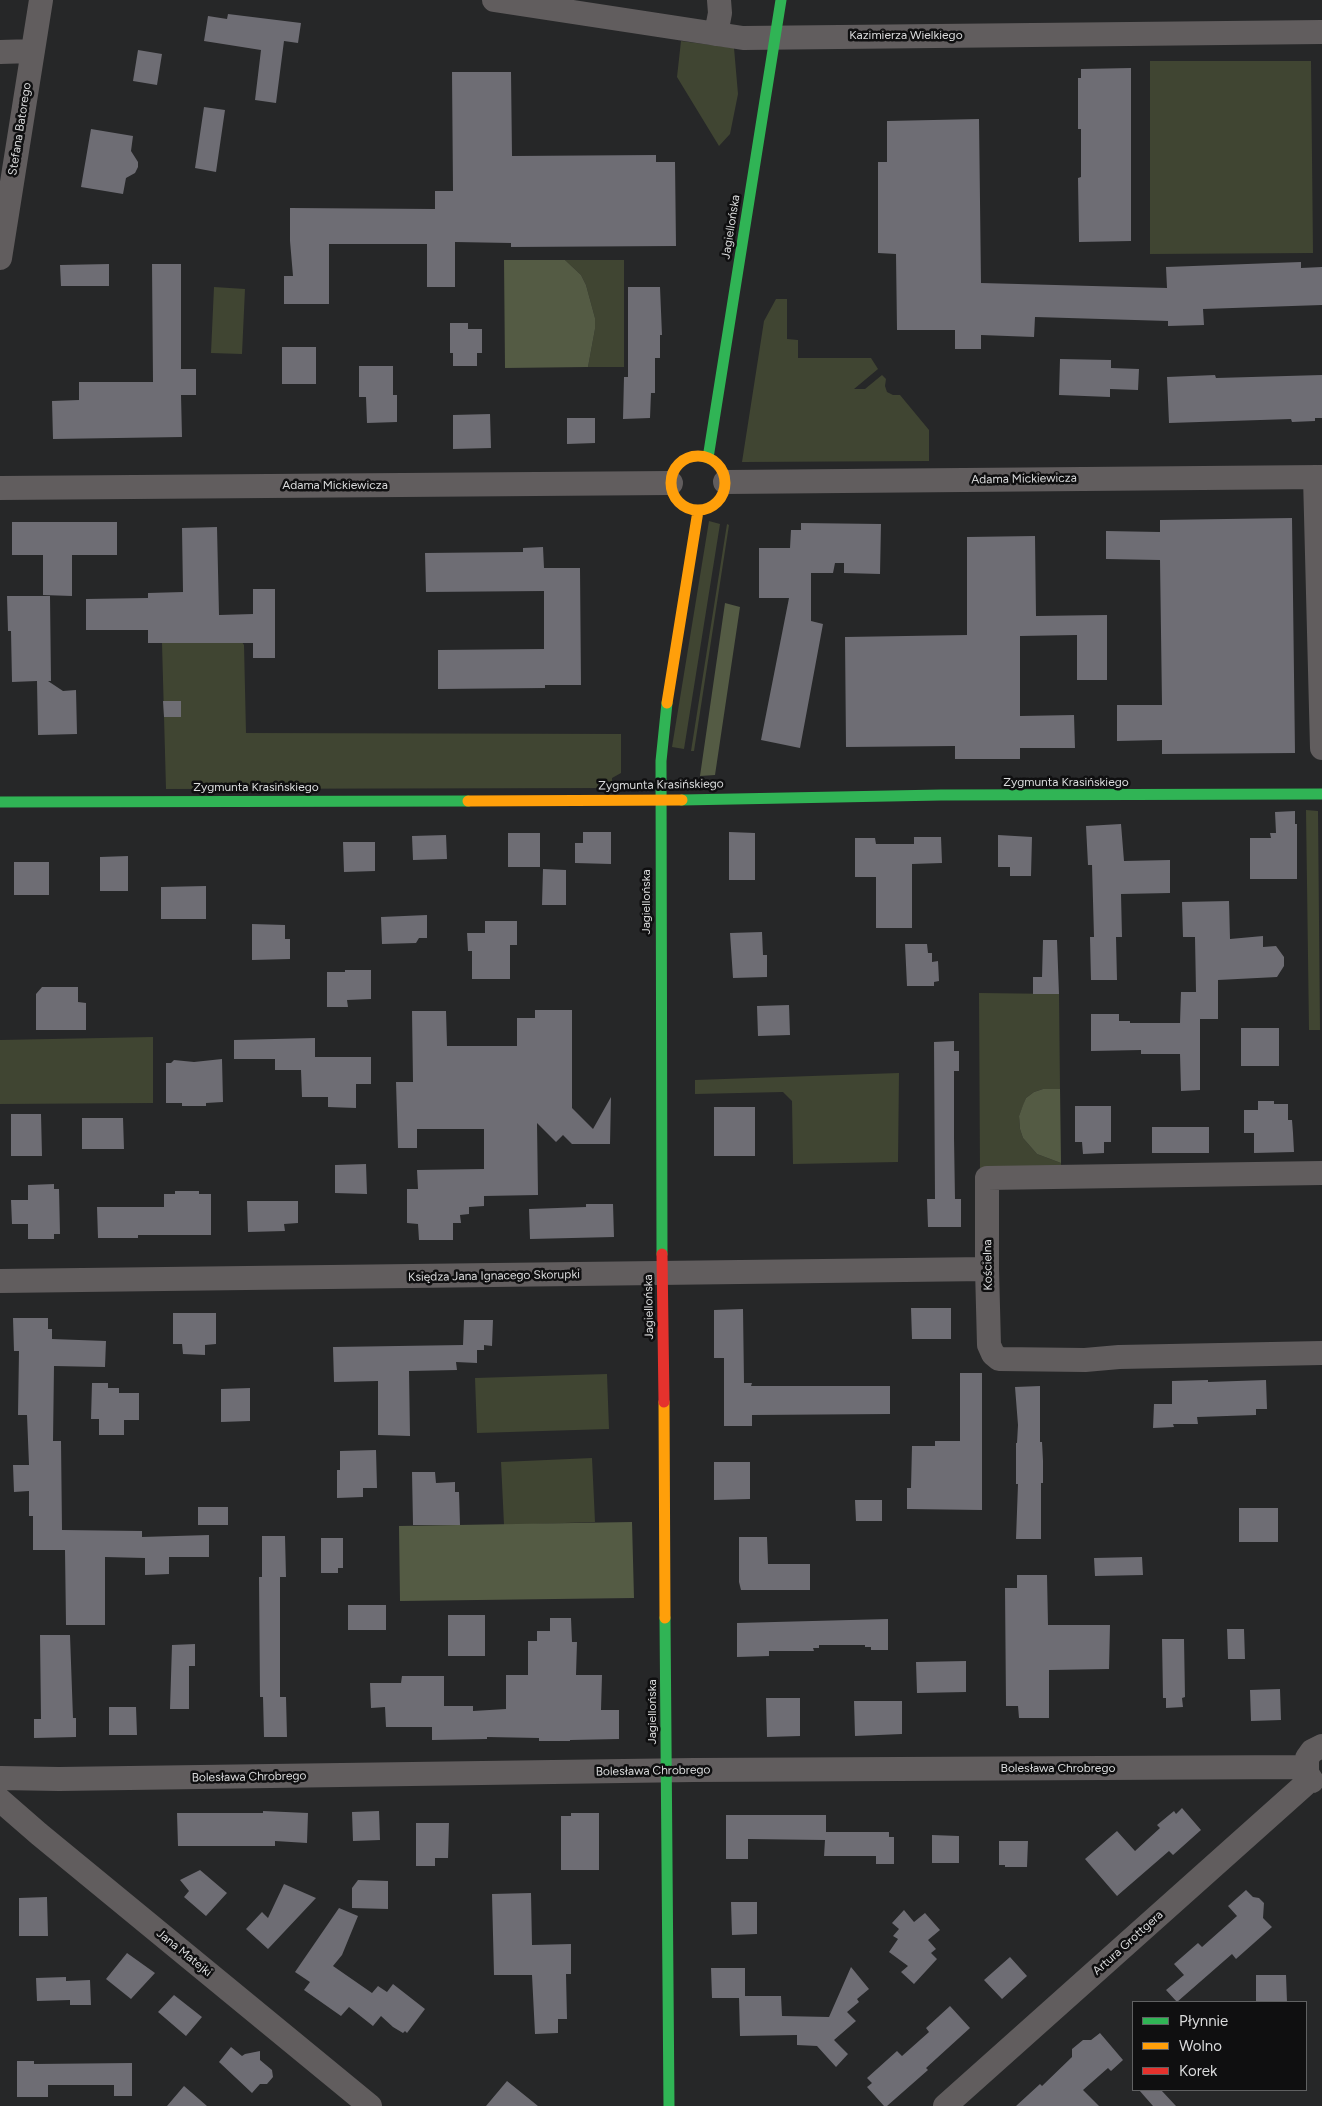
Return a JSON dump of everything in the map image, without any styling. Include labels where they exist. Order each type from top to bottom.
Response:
[{"type":"street","name":"Stefana Batorego","points":[[0,258],[41,0]]},
{"type":"street","name":"Kazimierza Wielkiego","points":[[494,0],[743,38],[1322,32]]},
{"type":"street","points":[[716,34],[720,14],[719,0]]},
{"type":"street","name":"Jagiellońska","points":[[708,458],[781,0]]},
{"type":"street","points":[[0,52],[33,52]]},
{"type":"street","points":[[693,456],[708,458],[720,467],[725,482],[722,496],[718,502],[706,510],[691,510],[678,503],[671,490],[675,469],[686,459],[693,456]]},
{"type":"street","points":[[1319,477],[1322,748]]},
{"type":"street","name":"Adama Mickiewicza","points":[[725,482],[1319,477]]},
{"type":"street","name":"Adama Mickiewicza","points":[[0,488],[671,483]]},
{"type":"street","name":"Jagiellońska","points":[[669,2106],[660,800],[664,723],[698,511]]},
{"type":"street","name":"Zygmunta Krasińskiego","points":[[0,802],[660,800],[941,795],[1322,794]]},
{"type":"street","name":"Kościelna","points":[[1322,1173],[988,1178],[987,1269],[989,1345],[993,1354],[999,1359],[1085,1360],[1119,1357],[1322,1353]]},
{"type":"street","name":"Księdza Jana Ignacego Skorupki","points":[[0,1281],[987,1269]]},
{"type":"street","name":"Artura Grottgera","points":[[945,2106],[1313,1778],[1307,1758],[1312,1751],[1322,1746]]},
{"type":"street","name":"Bolesława Chrobrego","points":[[0,1784],[59,1780],[666,1771],[1313,1778]]},
{"type":"street","name":"Jana Matejki","points":[[0,1784],[38,1834],[370,2106]]},
{"type":"green space","points":[[681,41],[734,48],[738,94],[730,134],[719,146],[677,77]]},
{"type":"green space","points":[[1150,61],[1311,61],[1313,253],[1150,254]]},
{"type":"green space","points":[[504,260],[565,260],[581,275],[586,285],[595,318],[595,329],[588,367],[505,368]]},
{"type":"green space","points":[[565,260],[624,260],[624,367],[588,367],[595,329],[595,318],[586,285],[581,275]]},
{"type":"green space","points":[[214,287],[245,289],[242,354],[211,353]]},
{"type":"green space","points":[[776,299],[787,299],[787,339],[798,340],[798,358],[871,358],[878,369],[854,389],[865,389],[882,375],[886,379],[885,386],[887,392],[893,395],[900,395],[929,430],[929,461],[742,462],[764,321]]},
{"type":"green space","points":[[709,521],[720,524],[684,749],[672,747]]},
{"type":"green space","points":[[727,524],[729,525],[694,751],[691,751]]},
{"type":"green space","points":[[725,603],[740,607],[715,775],[700,776]]},
{"type":"green space","points":[[242,642],[244,645],[246,733],[621,734],[621,773],[612,778],[612,788],[166,789],[162,643]]},
{"type":"green space","points":[[1306,810],[1318,811],[1320,1030],[1309,1030]]},
{"type":"green space","points":[[979,993],[1059,994],[1060,1089],[1043,1089],[1034,1092],[1026,1098],[1019,1116],[1023,1138],[1037,1154],[1061,1163],[1061,1172],[980,1174]]},
{"type":"green space","points":[[153,1037],[153,1103],[0,1104],[0,1040]]},
{"type":"green space","points":[[899,1073],[898,1162],[793,1164],[792,1101],[783,1092],[695,1094],[695,1080]]},
{"type":"green space","points":[[1043,1089],[1060,1089],[1061,1163],[1037,1154],[1023,1138],[1020,1129],[1019,1116],[1026,1098],[1034,1092]]},
{"type":"green space","points":[[607,1374],[609,1429],[477,1433],[475,1378]]},
{"type":"green space","points":[[592,1458],[595,1522],[504,1525],[501,1462]]},
{"type":"green space","points":[[632,1522],[634,1598],[400,1601],[399,1526]]},
{"type":"building","points":[[228,14],[301,23],[298,43],[284,41],[276,103],[255,100],[261,50],[204,41],[208,16],[227,19]]},
{"type":"building","points":[[138,50],[162,54],[157,85],[133,81]]},
{"type":"building","points":[[1131,68],[1131,241],[1079,242],[1078,178],[1081,177],[1081,129],[1078,129],[1078,78],[1081,78],[1081,69]]},
{"type":"building","points":[[452,72],[511,72],[512,156],[656,155],[656,162],[675,162],[676,246],[511,247],[511,243],[455,242],[455,287],[427,287],[427,244],[329,244],[329,304],[284,304],[284,276],[293,276],[290,208],[435,209],[435,191],[453,191]]},
{"type":"building","points":[[204,107],[225,110],[216,172],[195,168]]},
{"type":"building","points":[[979,119],[981,283],[1167,288],[1166,267],[1301,262],[1301,268],[1322,267],[1322,305],[1203,309],[1204,325],[1168,326],[1168,321],[1035,317],[1034,337],[981,335],[981,349],[955,349],[955,330],[897,330],[896,254],[878,253],[878,162],[887,162],[887,121]]},
{"type":"building","points":[[91,129],[133,136],[131,151],[138,162],[138,167],[135,173],[126,178],[123,194],[81,187]]},
{"type":"building","points":[[109,264],[109,286],[61,286],[60,265]]},
{"type":"building","points":[[152,264],[181,264],[181,369],[196,369],[196,395],[181,395],[182,437],[53,439],[52,401],[79,400],[79,382],[153,382]]},
{"type":"building","points":[[628,287],[660,287],[662,335],[660,335],[660,358],[655,358],[655,393],[651,393],[650,418],[623,419],[624,377],[628,377]]},
{"type":"building","points":[[450,323],[468,323],[468,329],[482,329],[482,353],[477,353],[477,366],[453,366],[453,353],[450,353]]},
{"type":"building","points":[[282,347],[316,347],[316,384],[282,384]]},
{"type":"building","points":[[1060,359],[1111,360],[1111,368],[1139,369],[1138,390],[1110,389],[1110,397],[1059,395]]},
{"type":"building","points":[[359,366],[393,366],[393,395],[397,395],[397,422],[367,423],[366,397],[359,397]]},
{"type":"building","points":[[1215,375],[1216,378],[1322,375],[1322,418],[1315,418],[1315,421],[1292,422],[1291,419],[1169,423],[1167,377]]},
{"type":"building","points":[[490,414],[491,448],[453,449],[453,415]]},
{"type":"building","points":[[567,418],[595,418],[595,443],[567,444]]},
{"type":"building","points":[[1292,518],[1295,753],[1162,754],[1162,740],[1117,741],[1117,705],[1162,705],[1160,560],[1106,559],[1106,531],[1160,532],[1160,520]]},
{"type":"building","points":[[12,522],[117,522],[117,555],[72,555],[72,596],[43,595],[43,555],[12,555]]},
{"type":"building","points":[[801,523],[881,524],[880,574],[844,573],[844,563],[835,563],[833,573],[811,573],[811,621],[823,624],[800,748],[761,740],[789,598],[759,598],[759,548],[790,548],[791,530],[801,530]]},
{"type":"building","points":[[217,527],[219,615],[253,614],[253,589],[275,589],[275,658],[253,658],[253,643],[148,643],[148,630],[86,630],[86,599],[148,598],[148,593],[183,592],[182,528]]},
{"type":"building","points":[[1035,536],[1036,616],[1107,615],[1107,680],[1077,680],[1077,635],[1020,636],[1020,716],[1074,715],[1075,748],[1020,748],[1020,759],[955,759],[955,746],[846,747],[845,637],[967,635],[967,537]]},
{"type":"building","points":[[543,547],[544,568],[580,568],[581,685],[545,685],[545,688],[438,689],[438,650],[544,649],[544,591],[426,592],[425,553],[523,552],[523,548]]},
{"type":"building","points":[[7,596],[50,596],[51,681],[48,681],[63,691],[76,690],[77,734],[38,735],[37,681],[12,682],[11,631],[8,631]]},
{"type":"building","points":[[163,701],[181,701],[181,717],[164,717]]},
{"type":"building","points":[[1295,811],[1295,824],[1297,824],[1297,879],[1250,879],[1250,838],[1271,838],[1270,833],[1276,833],[1275,812]]},
{"type":"building","points":[[1121,824],[1124,861],[1170,860],[1170,893],[1121,894],[1122,937],[1116,937],[1117,980],[1091,980],[1090,937],[1094,937],[1092,865],[1088,865],[1086,826]]},
{"type":"building","points":[[583,832],[611,832],[611,864],[575,863],[575,843],[583,843]]},
{"type":"building","points":[[729,832],[755,833],[755,880],[729,880]]},
{"type":"building","points":[[508,833],[540,833],[540,867],[508,867]]},
{"type":"building","points":[[446,835],[447,859],[413,860],[412,836]]},
{"type":"building","points":[[998,835],[1032,837],[1031,876],[1010,876],[1010,867],[998,867]]},
{"type":"building","points":[[914,837],[941,837],[942,863],[912,864],[912,928],[876,928],[876,877],[855,877],[855,838],[875,838],[876,844],[914,844]]},
{"type":"building","points":[[343,842],[375,842],[375,871],[344,872]]},
{"type":"building","points":[[128,856],[128,891],[100,891],[100,857]]},
{"type":"building","points":[[14,862],[49,862],[49,895],[14,895]]},
{"type":"building","points":[[543,869],[566,870],[566,905],[542,905]]},
{"type":"building","points":[[206,886],[206,919],[161,919],[161,887]]},
{"type":"building","points":[[1229,901],[1230,939],[1263,936],[1263,947],[1276,946],[1284,957],[1284,966],[1277,977],[1218,980],[1218,1019],[1200,1019],[1200,1090],[1181,1091],[1180,1054],[1141,1054],[1141,1050],[1091,1051],[1091,1014],[1119,1014],[1119,1021],[1130,1021],[1130,1023],[1180,1023],[1181,992],[1196,992],[1195,937],[1183,937],[1182,902]]},
{"type":"building","points":[[427,915],[427,938],[419,938],[416,943],[382,944],[381,917]]},
{"type":"building","points":[[485,921],[517,921],[517,945],[510,945],[510,979],[472,979],[472,951],[468,951],[467,933],[485,933]]},
{"type":"building","points":[[252,924],[285,925],[285,939],[290,939],[290,959],[252,960]]},
{"type":"building","points":[[762,932],[763,955],[767,955],[767,977],[733,978],[730,933]]},
{"type":"building","points":[[1043,940],[1057,940],[1059,994],[1033,994],[1033,977],[1042,977]]},
{"type":"building","points":[[905,944],[927,944],[928,953],[932,953],[932,962],[938,961],[939,981],[934,982],[934,986],[907,986]]},
{"type":"building","points":[[345,970],[371,970],[371,999],[347,1000],[348,1007],[327,1007],[327,972],[345,972]]},
{"type":"building","points":[[42,987],[78,987],[78,1002],[86,1003],[86,1030],[36,1030],[36,994]]},
{"type":"building","points":[[789,1005],[790,1035],[758,1036],[757,1006]]},
{"type":"building","points":[[535,1010],[572,1010],[572,1108],[593,1129],[611,1097],[610,1144],[572,1144],[563,1135],[556,1142],[537,1123],[538,1195],[484,1196],[484,1206],[469,1207],[469,1214],[460,1215],[461,1223],[453,1223],[453,1240],[419,1240],[418,1224],[407,1223],[407,1189],[418,1189],[417,1170],[484,1169],[484,1129],[417,1129],[417,1148],[398,1148],[396,1082],[413,1082],[412,1011],[446,1011],[447,1046],[517,1046],[517,1018],[535,1018]]},
{"type":"building","points":[[1241,1028],[1279,1028],[1279,1066],[1241,1066]]},
{"type":"building","points":[[315,1038],[315,1057],[371,1057],[371,1084],[356,1084],[356,1108],[328,1107],[328,1097],[302,1097],[301,1070],[275,1070],[275,1059],[234,1059],[234,1040]]},
{"type":"building","points":[[954,1041],[954,1051],[959,1051],[959,1071],[954,1071],[955,1199],[961,1199],[961,1227],[928,1227],[927,1199],[935,1199],[934,1042]]},
{"type":"building","points":[[222,1059],[223,1102],[206,1103],[206,1106],[182,1106],[182,1103],[166,1103],[166,1063],[171,1063],[174,1060],[194,1062]]},
{"type":"building","points":[[1258,1101],[1274,1101],[1274,1104],[1288,1104],[1288,1120],[1292,1120],[1294,1152],[1254,1153],[1254,1133],[1244,1133],[1244,1110],[1258,1110]]},
{"type":"building","points":[[1075,1106],[1111,1106],[1111,1142],[1104,1142],[1104,1153],[1083,1154],[1082,1142],[1075,1142]]},
{"type":"building","points":[[714,1107],[755,1107],[755,1156],[714,1156]]},
{"type":"building","points":[[11,1114],[41,1114],[42,1156],[11,1156]]},
{"type":"building","points":[[82,1118],[123,1118],[124,1149],[82,1149]]},
{"type":"building","points":[[1152,1127],[1209,1127],[1209,1153],[1152,1153]]},
{"type":"building","points":[[366,1164],[367,1194],[335,1193],[335,1165]]},
{"type":"building","points":[[54,1184],[54,1189],[59,1189],[60,1234],[54,1234],[54,1239],[28,1239],[28,1224],[12,1224],[11,1200],[28,1200],[28,1185]]},
{"type":"building","points":[[175,1191],[199,1191],[199,1194],[211,1194],[211,1235],[138,1235],[138,1238],[98,1238],[97,1207],[164,1207],[164,1194],[175,1194]]},
{"type":"building","points":[[247,1201],[298,1201],[298,1223],[284,1224],[285,1231],[248,1232]]},
{"type":"building","points":[[586,1204],[613,1204],[614,1237],[530,1239],[529,1209],[586,1207]]},
{"type":"building","points":[[911,1308],[951,1308],[951,1339],[912,1339]]},
{"type":"building","points":[[743,1309],[744,1383],[752,1383],[751,1386],[890,1386],[890,1414],[752,1415],[752,1426],[724,1426],[724,1358],[714,1358],[714,1310]]},
{"type":"building","points":[[173,1313],[216,1313],[216,1344],[205,1345],[205,1355],[183,1354],[182,1344],[173,1344]]},
{"type":"building","points":[[13,1318],[48,1318],[48,1329],[52,1329],[52,1339],[106,1341],[105,1367],[54,1366],[53,1441],[61,1441],[62,1530],[142,1531],[142,1537],[209,1535],[209,1557],[169,1557],[169,1574],[145,1575],[145,1558],[105,1557],[105,1625],[66,1625],[65,1550],[33,1550],[33,1516],[29,1516],[29,1491],[14,1492],[13,1465],[29,1465],[27,1415],[18,1415],[19,1351],[14,1351]]},
{"type":"building","points":[[464,1320],[493,1320],[492,1346],[484,1345],[484,1350],[477,1350],[477,1363],[456,1362],[457,1370],[409,1371],[410,1436],[378,1435],[378,1381],[334,1382],[333,1347],[463,1345]]},
{"type":"building","points":[[960,1373],[982,1373],[982,1510],[907,1509],[907,1488],[911,1488],[912,1446],[935,1446],[935,1441],[960,1441]]},
{"type":"building","points":[[1208,1380],[1208,1382],[1266,1380],[1267,1409],[1256,1409],[1256,1415],[1197,1417],[1198,1424],[1173,1424],[1174,1427],[1153,1428],[1154,1404],[1172,1404],[1172,1381]]},
{"type":"building","points":[[92,1383],[108,1383],[108,1388],[119,1388],[119,1393],[139,1393],[139,1420],[124,1420],[124,1435],[99,1435],[99,1419],[91,1419]]},
{"type":"building","points":[[1040,1386],[1040,1442],[1042,1442],[1043,1461],[1041,1539],[1016,1539],[1018,1484],[1016,1484],[1016,1443],[1018,1425],[1015,1387]]},
{"type":"building","points":[[250,1388],[250,1421],[221,1422],[221,1389]]},
{"type":"building","points":[[376,1450],[377,1488],[363,1488],[363,1497],[337,1498],[337,1470],[340,1470],[340,1451]]},
{"type":"building","points":[[714,1462],[750,1462],[750,1499],[714,1500]]},
{"type":"building","points":[[412,1472],[435,1472],[436,1483],[455,1482],[455,1492],[459,1492],[460,1525],[413,1525]]},
{"type":"building","points":[[855,1500],[882,1500],[882,1521],[856,1521]]},
{"type":"building","points":[[198,1507],[228,1507],[228,1525],[198,1525]]},
{"type":"building","points":[[1239,1508],[1278,1508],[1278,1542],[1239,1542]]},
{"type":"building","points":[[262,1536],[285,1536],[286,1577],[280,1577],[280,1697],[286,1697],[287,1737],[264,1737],[263,1697],[260,1697],[259,1577],[262,1577]]},
{"type":"building","points":[[739,1537],[767,1537],[768,1564],[810,1564],[810,1590],[741,1590],[739,1582]]},
{"type":"building","points":[[321,1538],[343,1538],[343,1568],[338,1568],[338,1573],[321,1573]]},
{"type":"building","points":[[1142,1557],[1143,1575],[1095,1576],[1094,1558]]},
{"type":"building","points":[[1017,1575],[1047,1575],[1048,1625],[1110,1625],[1109,1669],[1049,1670],[1049,1718],[1019,1718],[1018,1706],[1006,1706],[1005,1588],[1017,1588]]},
{"type":"building","points":[[348,1605],[386,1605],[386,1630],[348,1630]]},
{"type":"building","points":[[448,1615],[485,1615],[485,1656],[448,1656]]},
{"type":"building","points":[[550,1618],[571,1618],[572,1642],[577,1642],[576,1675],[602,1675],[601,1710],[619,1710],[619,1739],[539,1741],[539,1738],[487,1737],[487,1739],[432,1740],[432,1727],[386,1727],[385,1707],[371,1708],[370,1683],[401,1683],[402,1676],[444,1676],[444,1706],[473,1706],[473,1711],[506,1709],[506,1675],[528,1675],[528,1641],[537,1641],[537,1631],[550,1631]]},
{"type":"building","points":[[888,1619],[888,1650],[871,1650],[871,1647],[865,1647],[865,1645],[819,1645],[819,1648],[813,1648],[814,1651],[769,1651],[769,1656],[737,1657],[737,1623]]},
{"type":"building","points":[[1227,1629],[1244,1629],[1245,1659],[1228,1659]]},
{"type":"building","points":[[40,1635],[70,1635],[73,1718],[76,1718],[76,1737],[34,1738],[34,1719],[41,1719]]},
{"type":"building","points":[[1162,1639],[1184,1639],[1185,1697],[1182,1698],[1183,1707],[1166,1708],[1166,1698],[1163,1698]]},
{"type":"building","points":[[195,1644],[195,1666],[189,1666],[189,1709],[170,1709],[172,1645]]},
{"type":"building","points":[[966,1661],[966,1692],[917,1693],[916,1662]]},
{"type":"building","points":[[1280,1689],[1281,1720],[1251,1721],[1250,1690]]},
{"type":"building","points":[[766,1698],[800,1698],[800,1736],[767,1737]]},
{"type":"building","points":[[854,1701],[902,1701],[902,1734],[855,1736]]},
{"type":"building","points":[[109,1707],[136,1707],[137,1735],[109,1735]]},
{"type":"building","points":[[1182,1808],[1201,1830],[1173,1855],[1169,1851],[1117,1896],[1085,1859],[1117,1831],[1135,1851],[1160,1828],[1157,1825],[1174,1811],[1176,1814]]},
{"type":"building","points":[[263,1811],[308,1813],[307,1843],[275,1841],[275,1846],[178,1846],[177,1813],[263,1813]]},
{"type":"building","points":[[379,1811],[380,1840],[353,1841],[352,1812]]},
{"type":"building","points":[[571,1813],[599,1813],[599,1870],[561,1870],[561,1816],[571,1816]]},
{"type":"building","points":[[726,1815],[826,1815],[826,1832],[889,1832],[889,1837],[894,1837],[894,1864],[876,1864],[876,1856],[824,1856],[825,1840],[748,1839],[748,1859],[726,1859]]},
{"type":"building","points":[[416,1823],[449,1823],[448,1858],[435,1858],[435,1866],[416,1866]]},
{"type":"building","points":[[932,1835],[959,1836],[959,1863],[932,1863]]},
{"type":"building","points":[[999,1841],[1028,1841],[1027,1867],[1005,1867],[1005,1865],[999,1865]]},
{"type":"building","points":[[200,1870],[227,1893],[206,1916],[184,1897],[189,1891],[180,1880]]},
{"type":"building","points":[[358,1880],[388,1881],[388,1909],[352,1908],[352,1888]]},
{"type":"building","points":[[284,1884],[316,1898],[268,1949],[246,1929],[262,1912],[268,1918]]},
{"type":"building","points":[[1246,1890],[1253,1897],[1259,1898],[1264,1903],[1263,1918],[1272,1927],[1236,1959],[1232,1954],[1176,2001],[1166,1990],[1184,1975],[1174,1964],[1198,1943],[1202,1947],[1237,1916],[1228,1906]]},
{"type":"building","points":[[531,1893],[532,1945],[571,1944],[571,1974],[566,1974],[567,2019],[558,2019],[558,2033],[535,2034],[532,1975],[494,1975],[492,1894]]},
{"type":"building","points":[[47,1897],[48,1936],[19,1936],[19,1898]]},
{"type":"building","points":[[731,1902],[757,1902],[757,1934],[732,1935]]},
{"type":"building","points":[[339,1908],[358,1916],[342,1955],[333,1966],[372,1993],[378,1986],[387,1992],[393,1984],[425,2009],[407,2033],[405,2031],[403,2033],[393,2027],[381,2016],[373,2026],[349,2007],[341,2016],[304,1990],[310,1982],[295,1972]]},
{"type":"building","points":[[904,1910],[914,1922],[925,1913],[940,1930],[928,1940],[936,1949],[931,1953],[937,1959],[914,1984],[901,1972],[908,1966],[889,1952],[898,1939],[893,1936],[899,1929],[892,1923]]},
{"type":"building","points":[[127,1953],[155,1973],[131,1999],[106,1979]]},
{"type":"building","points":[[1010,1957],[1027,1976],[1002,1999],[984,1980]]},
{"type":"building","points":[[851,1967],[869,1989],[857,1999],[859,2002],[847,2012],[856,2021],[834,2040],[848,2054],[836,2067],[817,2046],[797,2045],[797,2035],[740,2036],[739,1998],[712,1998],[711,1968],[745,1968],[745,1996],[781,1996],[782,2016],[829,2017]]},
{"type":"building","points":[[1256,1975],[1286,1975],[1287,2001],[1256,2001]]},
{"type":"building","points":[[66,1977],[66,1981],[90,1980],[91,2005],[70,2005],[70,2000],[37,2001],[36,1978]]},
{"type":"building","points":[[174,1995],[202,2017],[186,2036],[158,2012]]},
{"type":"building","points":[[950,2006],[970,2028],[926,2068],[928,2070],[887,2106],[884,2106],[867,2087],[872,2083],[867,2078],[897,2051],[902,2056],[929,2032],[926,2028]]},
{"type":"building","points":[[1100,2033],[1123,2060],[1111,2071],[1108,2068],[1083,2090],[1099,2106],[1016,2106],[1040,2084],[1042,2086],[1072,2057],[1072,2049],[1083,2040],[1091,2040]]},
{"type":"building","points":[[231,2047],[242,2056],[260,2051],[260,2060],[272,2070],[273,2077],[267,2084],[260,2084],[252,2093],[219,2062]]},
{"type":"building","points":[[17,2061],[34,2061],[34,2064],[132,2063],[132,2096],[114,2096],[114,2085],[48,2085],[48,2097],[17,2097]]},
{"type":"building","points":[[507,2081],[538,2106],[486,2106]]},
{"type":"building","points":[[184,2086],[207,2106],[167,2106]]},
{"type":"building","points":[[1140,2091],[1162,2091],[1176,2106],[1153,2106]]},
{"type":"traffic: fast","points":[[708,458],[781,0]]},
{"type":"traffic: fast","points":[[662,1254],[661,761],[667,703]]},
{"type":"traffic: fast","points":[[682,800],[941,795],[1322,794]]},
{"type":"traffic: fast","points":[[0,802],[468,801]]},
{"type":"traffic: fast","points":[[665,1618],[669,2106]]},
{"type":"traffic: slow","points":[[693,456],[703,456],[713,460],[721,468],[725,483],[721,498],[713,506],[703,510],[693,510],[683,506],[675,498],[671,488],[671,478],[675,468],[683,460],[693,456]]},
{"type":"traffic: slow","points":[[667,703],[698,511]]},
{"type":"traffic: slow","points":[[468,801],[682,800]]},
{"type":"traffic: slow","points":[[664,1402],[665,1618]]},
{"type":"traffic: jam","points":[[662,1254],[664,1402]]}]
